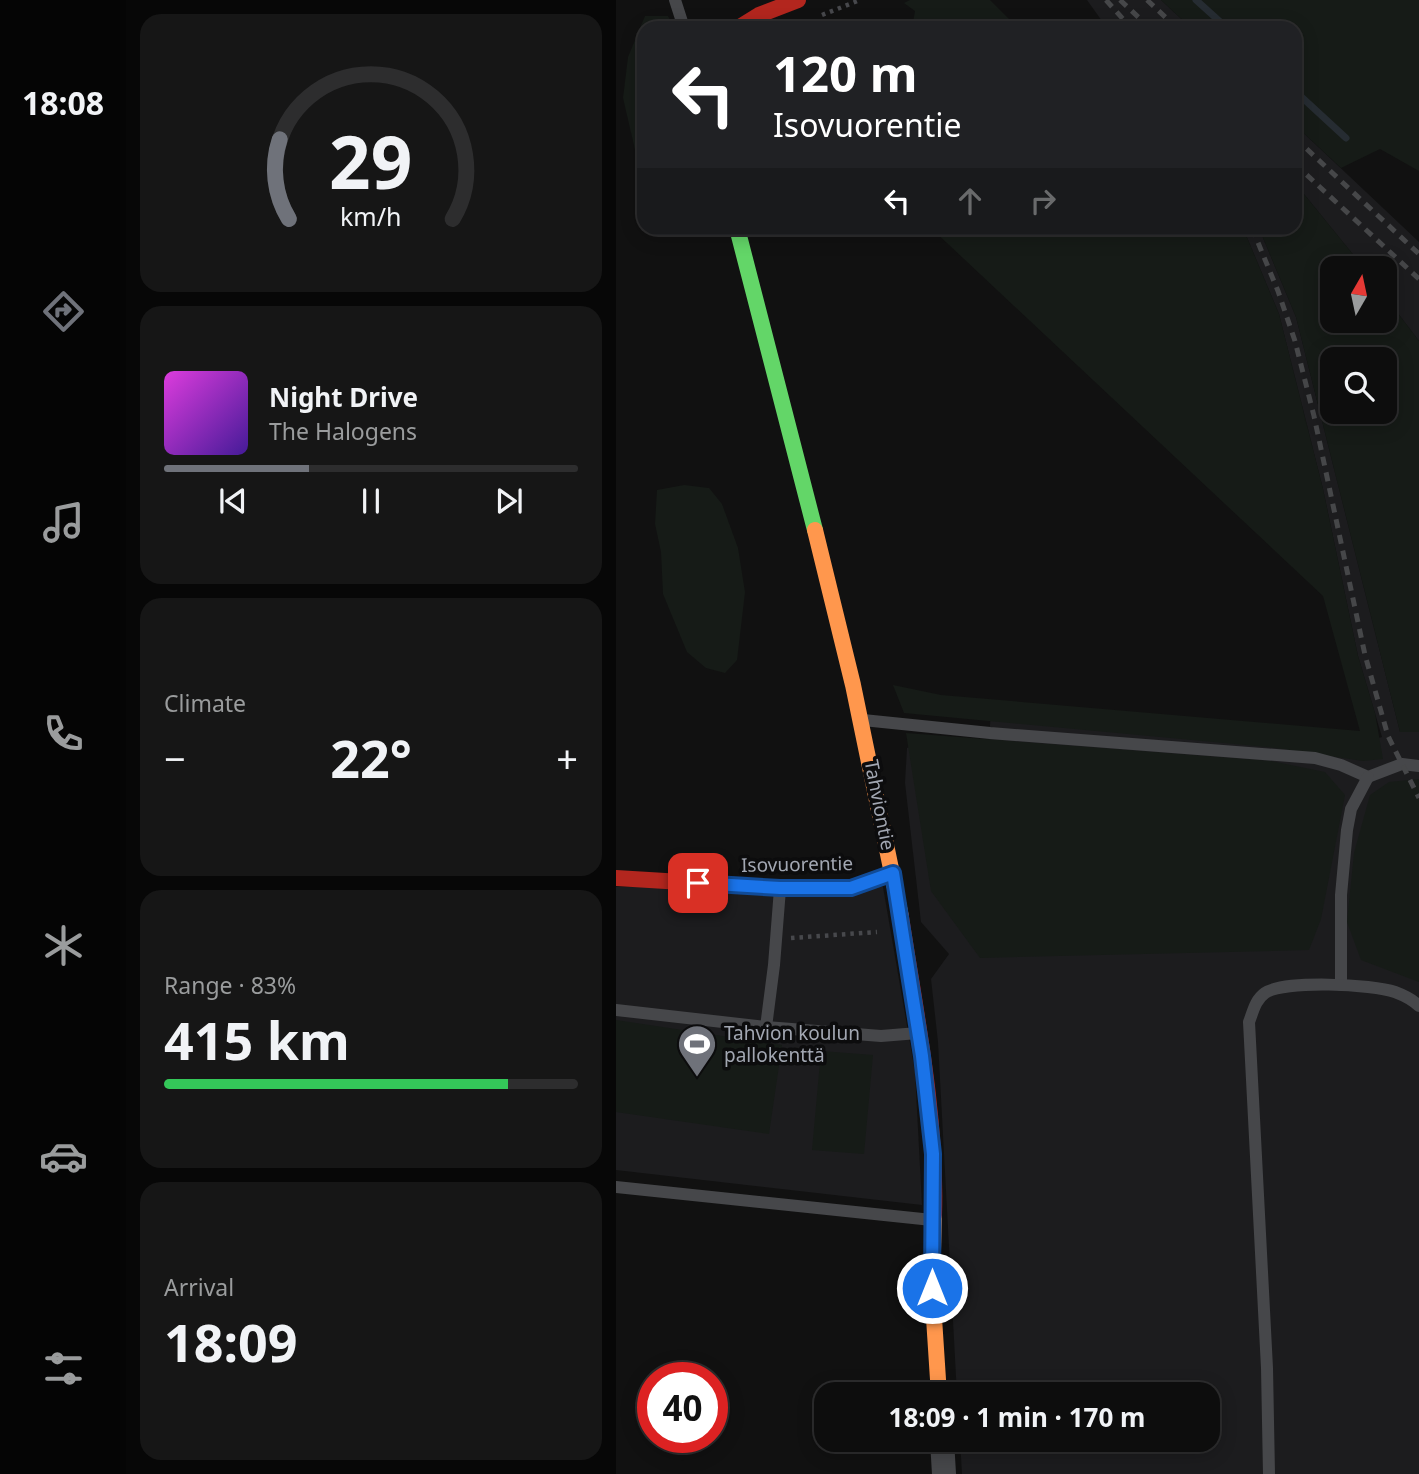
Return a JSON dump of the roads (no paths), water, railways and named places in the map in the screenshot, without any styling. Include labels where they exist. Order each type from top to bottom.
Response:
[{"type":"street","points":[[749,21],[799,0]]},
{"type":"street","name":"Tahviontie","points":[[739,235],[862,719],[893,873],[918,1033],[933,1154],[932,1288],[938,1382]]},
{"type":"street","name":"Isovuorentie","points":[[616,878],[780,888],[851,888],[893,873]]},
{"type":"street","points":[[943,1452],[944,1474]]},
{"type":"lane","points":[[675,0],[682,21]]},
{"type":"lane","points":[[862,719],[989,733],[1315,758],[1341,765],[1368,777]]},
{"type":"lane","points":[[1341,985],[1341,895],[1350,808],[1368,777],[1402,764],[1419,766]]},
{"type":"lane","points":[[766,1027],[780,888]]},
{"type":"lane","points":[[1269,1474],[1267,1368],[1249,1022],[1255,1005],[1264,994],[1279,986],[1341,985],[1394,991],[1419,1006]]},
{"type":"lane","points":[[616,1010],[766,1027],[881,1036],[918,1033]]},
{"type":"lane","points":[[616,1187],[933,1220]]},
{"type":"waterway","points":[[1196,0],[1219,21]]},
{"type":"waterway","points":[[1302,97],[1346,138]]},
{"type":"railway","points":[[1106,0],[1125,21]]},
{"type":"railway","points":[[1120,0],[1142,21]]},
{"type":"railway","points":[[1147,0],[1170,21]]},
{"type":"railway","points":[[1302,145],[1419,254]]},
{"type":"railway","points":[[1302,170],[1419,279]]},
{"type":"railway","points":[[1255,235],[1295,341],[1314,416],[1365,655],[1388,736],[1419,798]]},
{"type":"place","name":"Tahvion koulun pallokenttä","points":[[697,1078]]}]
